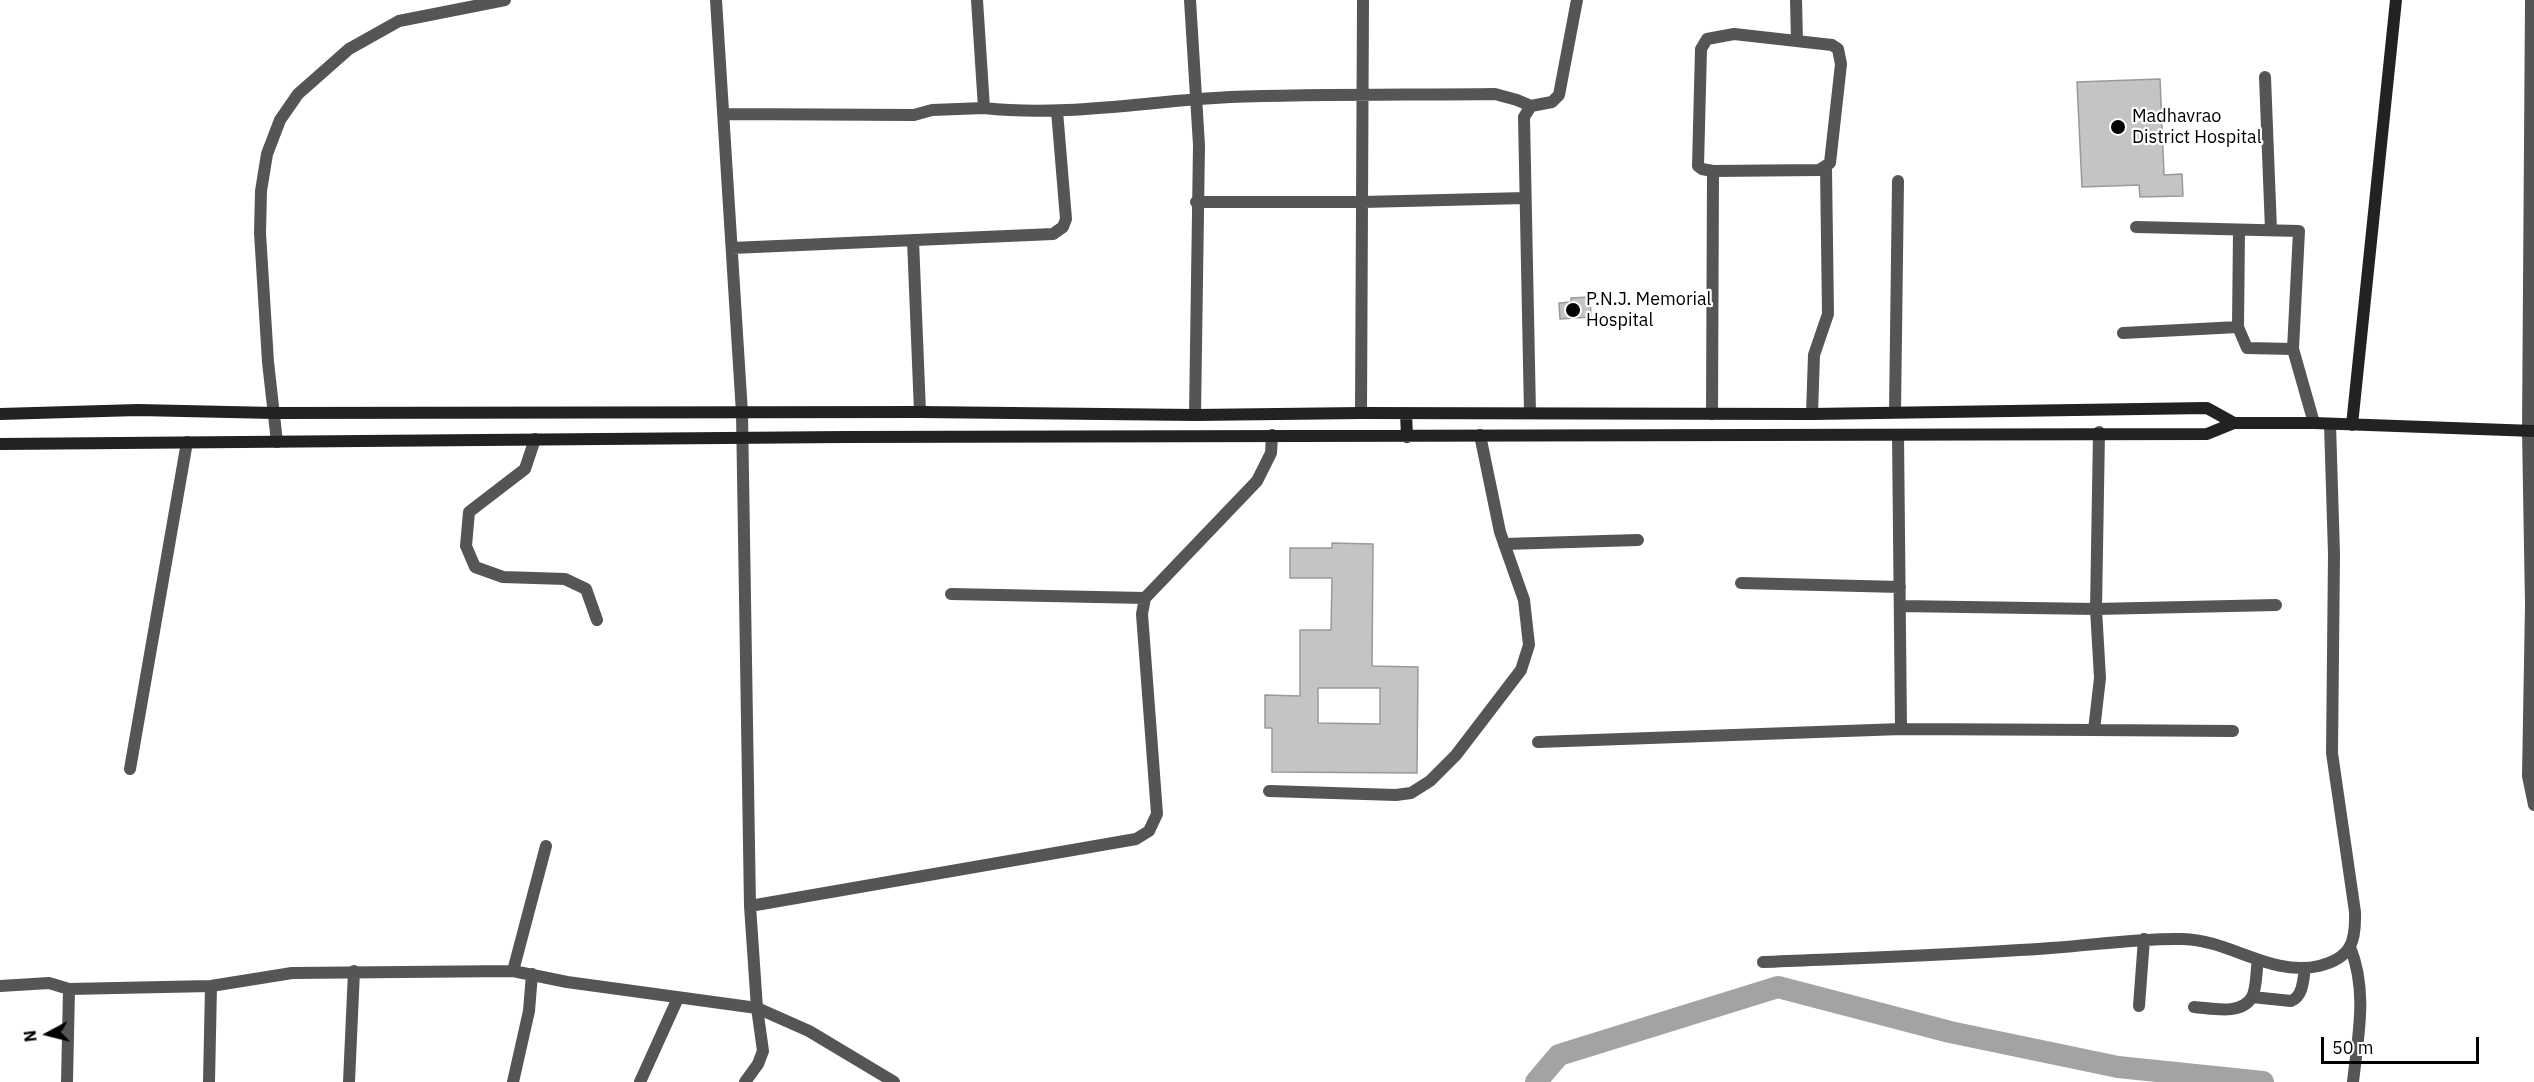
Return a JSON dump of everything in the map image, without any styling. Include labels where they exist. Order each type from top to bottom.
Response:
[{"type":"main road","points":[[2352,425],[2396,0]]},
{"type":"main road","points":[[0,414],[138,410],[274,413],[1812,414],[2207,408],[2234,423]]},
{"type":"main road","points":[[1406,413],[1407,436]]},
{"type":"main road","points":[[0,444],[1272,435],[1898,435],[2099,432],[2207,434],[2234,423],[2313,423],[2531,431]]},
{"type":"street","points":[[277,442],[260,233],[261,191],[267,154],[279,120],[298,94],[349,49],[399,21],[505,0]]},
{"type":"street","points":[[716,0],[742,413],[750,906],[757,1008],[763,1051],[758,1064],[745,1082]]},
{"type":"street","points":[[977,0],[984,108]]},
{"type":"street","points":[[1190,0],[1199,145],[1196,202],[1195,415]]},
{"type":"street","points":[[1361,413],[1363,0]]},
{"type":"street","points":[[724,114],[914,115],[932,110],[984,108],[1017,112],[1057,111],[1196,99],[1363,95],[1495,94],[1531,106],[1552,102],[1558,95],[1577,0]]},
{"type":"street","points":[[1796,0],[1797,41]]},
{"type":"street","points":[[2531,0],[2532,606],[2528,776],[2534,805]]},
{"type":"street","points":[[1734,34],[1832,45],[1838,49],[1840,56],[1830,163],[1826,168],[1819,170],[1713,171],[1702,169],[1697,161],[1703,43],[1713,36],[1734,34]]},
{"type":"street","points":[[2265,77],[2271,230]]},
{"type":"street","points":[[1530,413],[1524,117],[1531,106]]},
{"type":"street","points":[[732,248],[1058,232],[1066,219],[1057,111]]},
{"type":"street","points":[[1812,414],[1814,354],[1828,314],[1826,168]]},
{"type":"street","points":[[1712,414],[1713,171]]},
{"type":"street","points":[[1895,412],[1898,181]]},
{"type":"street","points":[[1196,202],[1363,202],[1526,198]]},
{"type":"street","points":[[2136,227],[2299,231],[2293,349],[2313,423]]},
{"type":"street","points":[[2239,230],[2238,327],[2247,348],[2293,349]]},
{"type":"street","points":[[913,240],[920,412]]},
{"type":"street","points":[[2123,333],[2238,327]]},
{"type":"street","points":[[1763,962],[2051,948],[2144,939],[2190,939],[2211,942],[2258,960],[2305,968],[2322,965],[2343,957],[2356,931],[2332,753],[2334,554],[2330,424]]},
{"type":"street","points":[[2094,730],[2100,678],[2096,609],[2099,432]]},
{"type":"street","points":[[750,906],[1136,839],[1149,831],[1156,813],[1142,614],[1145,598],[1257,481],[1270,453],[1272,435]]},
{"type":"street","points":[[1269,791],[1396,795],[1411,793],[1430,781],[1456,755],[1521,670],[1529,645],[1524,600],[1504,544],[1480,435]]},
{"type":"street","points":[[1898,435],[1901,729]]},
{"type":"street","points":[[535,439],[525,469],[469,512],[466,546],[475,567],[503,578],[564,579],[586,589],[597,620]]},
{"type":"street","points":[[130,769],[187,442]]},
{"type":"street","points":[[1504,544],[1638,540]]},
{"type":"street","points":[[1741,583],[1900,587]]},
{"type":"street","points":[[951,594],[1145,598]]},
{"type":"street","points":[[1900,606],[2096,609],[2276,605]]},
{"type":"street","points":[[1538,742],[1901,729],[2233,731]]},
{"type":"street","points":[[513,971],[546,846]]},
{"type":"street","points":[[2139,1006],[2144,939]]},
{"type":"street","points":[[2350,947],[2358,964],[2362,992],[2353,1082]]},
{"type":"street","points":[[2194,1007],[2232,1010],[2240,1007],[2252,997],[2258,960]]},
{"type":"street","points":[[2252,997],[2291,1001],[2296,999],[2300,994],[2305,968]]},
{"type":"street","points":[[349,1082],[354,971]]},
{"type":"street","points":[[0,986],[49,983],[69,989],[211,986],[292,973],[513,971],[567,982],[757,1008],[809,1031],[894,1082]]},
{"type":"street","points":[[513,1082],[528,1011],[532,974]]},
{"type":"street","points":[[209,1082],[211,986]]},
{"type":"street","points":[[67,1082],[69,989]]},
{"type":"street","points":[[640,1082],[678,998]]},
{"type":"building","points":[[2160,79],[2164,175],[2182,174],[2183,196],[2140,197],[2139,185],[2082,187],[2077,82]]},
{"type":"building","points":[[1590,297],[1591,317],[1560,319],[1559,303],[1571,302],[1571,298]]},
{"type":"building","points":[[1332,543],[1373,544],[1372,666],[1418,667],[1417,773],[1272,772],[1272,728],[1265,728],[1265,695],[1300,696],[1300,630],[1331,630],[1332,578],[1290,578],[1290,548],[1332,548]],"holes":[[[1318,688],[1380,688],[1380,724],[1318,723]]]},
{"type":"waterway","points":[[1536,1082],[1559,1055],[1778,987],[1950,1032],[2118,1067],[2263,1082]]},
{"type":"place","name":"Madhavrao District Hospital","points":[[2118,127]]},
{"type":"place","name":"P.N.J. Memorial Hospital","points":[[1573,310]]}]
